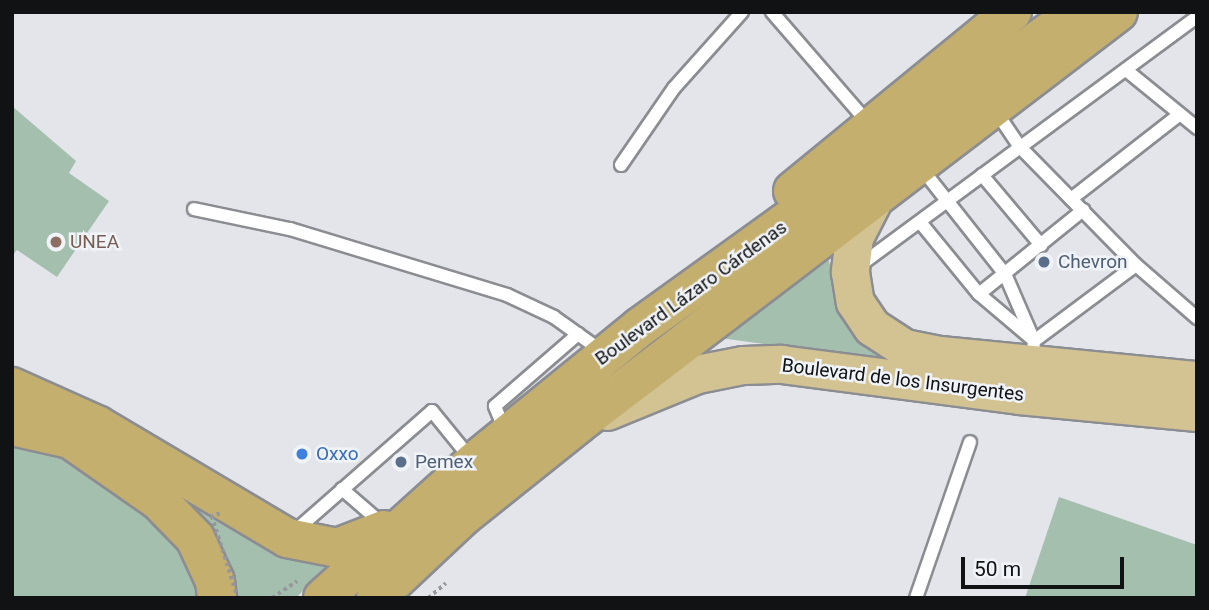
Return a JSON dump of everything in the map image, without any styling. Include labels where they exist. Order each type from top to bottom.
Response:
[{"type":"highway","points":[[639,327],[870,125],[1012,12]]},
{"type":"highway","name":"Boulevard Lázaro Cárdenas","points":[[323,598],[462,461],[507,435],[592,344],[639,327],[1077,12]]},
{"type":"highway","name":"Boulevard Lázaro Cárdenas","points":[[376,598],[462,517],[578,424],[920,166],[1118,12]]},
{"type":"highway","points":[[12,387],[97,425],[287,538],[312,547],[352,545],[388,528],[462,461]]},
{"type":"highway","points":[[12,426],[70,439],[159,501],[195,538],[215,581],[217,598]]},
{"type":"highway","points":[[386,598],[462,517]]},
{"type":"main road","name":"Boulevard de los Insurgentes","points":[[872,202],[854,237],[850,272],[855,302],[872,327],[904,348],[1028,366],[1197,380]]},
{"type":"main road","name":"Boulevard de los Insurgentes","points":[[578,424],[697,374],[743,365],[856,371],[1028,366],[1197,412]]},
{"type":"lane","points":[[621,165],[674,88],[742,12]]},
{"type":"lane","points":[[772,12],[870,125]]},
{"type":"lane","points":[[850,272],[1197,17]]},
{"type":"lane","points":[[1126,70],[1197,128]]},
{"type":"lane","points":[[993,108],[1020,147],[1136,265],[1197,318]]},
{"type":"lane","points":[[1071,199],[1179,115]]},
{"type":"lane","points":[[920,166],[945,202],[1005,274],[1028,366]]},
{"type":"lane","points":[[982,174],[1041,244]]},
{"type":"lane","points":[[194,209],[290,229],[507,295],[592,344]]},
{"type":"lane","points":[[979,294],[1083,210]]},
{"type":"lane","points":[[920,222],[979,294],[1028,366]]},
{"type":"lane","points":[[1028,366],[1136,265]]},
{"type":"lane","points":[[287,538],[432,411],[462,461]]},
{"type":"lane","points":[[916,598],[970,442]]},
{"type":"lane","points":[[342,489],[377,523],[386,515]]},
{"type":"path","points":[[220,514],[212,516],[238,598]]},
{"type":"path","points":[[428,598],[446,583]]},
{"type":"green space","points":[[12,106],[76,161],[69,173],[109,201],[57,277],[17,250],[12,256]]},
{"type":"green space","points":[[829,260],[836,298],[870,346],[889,361],[720,338]]},
{"type":"green space","points":[[49,409],[335,558],[296,598],[233,598]]},
{"type":"green space","points":[[12,435],[40,437],[170,520],[207,598],[12,598]]},
{"type":"green space","points":[[1059,497],[1197,545],[1197,598],[1025,598]]},
{"type":"place","name":"UNEA","points":[[56,242]]},
{"type":"place","name":"Chevron","points":[[1044,262]]},
{"type":"place","name":"Oxxo","points":[[302,454]]},
{"type":"place","name":"Pemex","points":[[401,462]]}]
